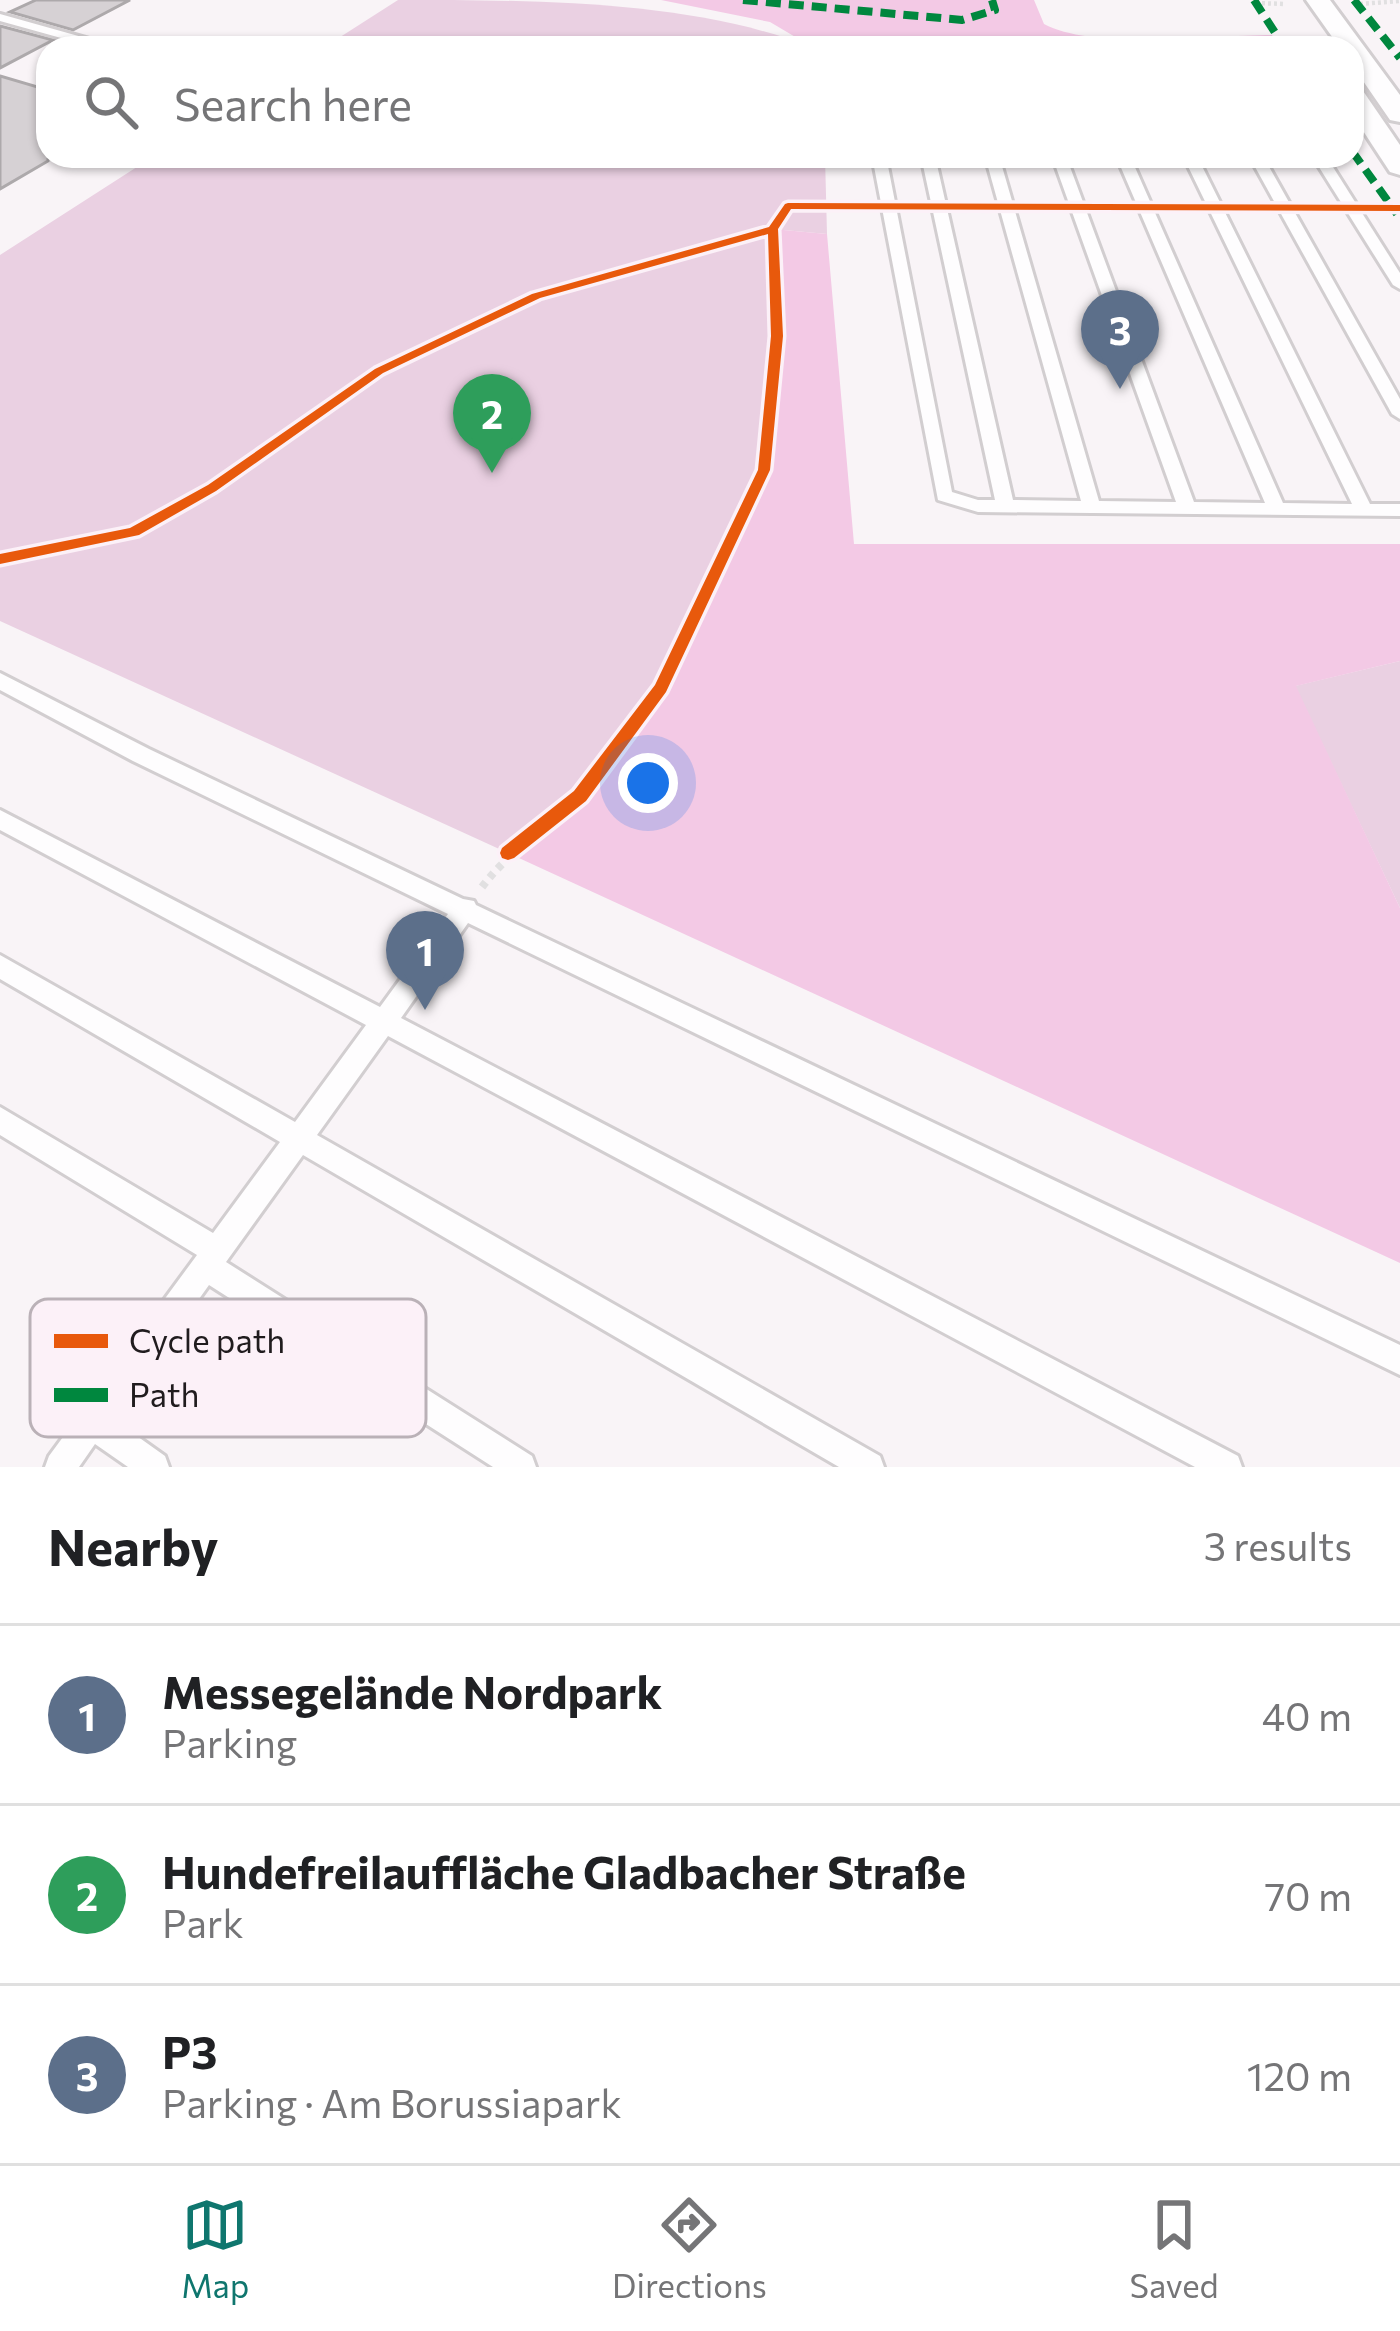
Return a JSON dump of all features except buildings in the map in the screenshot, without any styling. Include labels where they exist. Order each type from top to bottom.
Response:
[{"type":"street","points":[[1305,2],[1318,36]]},
{"type":"street","points":[[1305,2],[1334,36]]},
{"type":"street","points":[[1364,72],[1400,114]]},
{"type":"street","points":[[1364,112],[1400,166]]},
{"type":"lane","points":[[0,17],[67,36]]},
{"type":"lane","points":[[880,168],[938,485],[960,505],[1400,510]]},
{"type":"lane","points":[[931,168],[1005,506]]},
{"type":"lane","points":[[995,168],[1092,508]]},
{"type":"lane","points":[[1063,168],[1187,508]]},
{"type":"lane","points":[[1128,168],[1276,508]]},
{"type":"lane","points":[[1196,168],[1364,509]]},
{"type":"lane","points":[[1263,168],[1400,414]]},
{"type":"lane","points":[[1327,168],[1400,285]]},
{"type":"lane","points":[[0,681],[141,754],[1400,1360]]},
{"type":"lane","points":[[0,819],[386,1018],[1227,1467]]},
{"type":"lane","points":[[182,1299],[466,908]]},
{"type":"lane","points":[[0,967],[869,1467]]},
{"type":"lane","points":[[0,1120],[271,1299]]},
{"type":"lane","points":[[426,1403],[521,1467]]},
{"type":"lane","points":[[59,1467],[82,1437]]},
{"type":"lane","points":[[112,1437],[154,1467]]},
{"type":"path","points":[[508,853],[580,796],[662,688],[764,470],[778,336],[773,229],[788,206],[843,207]]},
{"type":"path","points":[[0,559],[134,532],[212,488],[379,370],[536,296],[773,229]]},
{"type":"shaded area","points":[[398,0],[611,6],[717,20],[779,36],[342,36]]},
{"type":"shaded area","points":[[661,0],[1034,0],[1044,24],[1088,36],[794,36],[770,22]]},
{"type":"shaded area","points":[[135,168],[825,168],[827,234],[773,229],[777,336],[764,470],[661,688],[580,796],[508,853],[0,621],[0,255]]},
{"type":"shaded area","points":[[773,229],[827,234],[854,544],[1400,544],[1400,661],[1296,686],[1400,908],[1400,1263],[508,853],[580,796],[661,688],[764,470],[777,336]]},
{"type":"shaded area","points":[[1400,661],[1400,908],[1295,686]]},
{"type":"marked path","points":[[743,0],[962,20],[995,10],[992,0]]},
{"type":"marked path","points":[[1254,0],[1277,36]]},
{"type":"marked path","points":[[1354,0],[1400,58]]},
{"type":"marked path","points":[[1364,168],[1397,214]]},
{"type":"cycle path","points":[[508,853],[580,796],[661,688],[764,470],[777,336],[773,229],[788,206],[1400,208]]},
{"type":"cycle path","points":[[0,559],[134,532],[212,488],[379,371],[536,296],[773,229]]},
{"type":"place","name":"P3","points":[[1120,389]]},
{"type":"place","name":"Hundefreilauffläche Gladbacher Straße","points":[[492,473]]},
{"type":"place","name":"Messegelände Nordpark","points":[[425,1010]]}]
